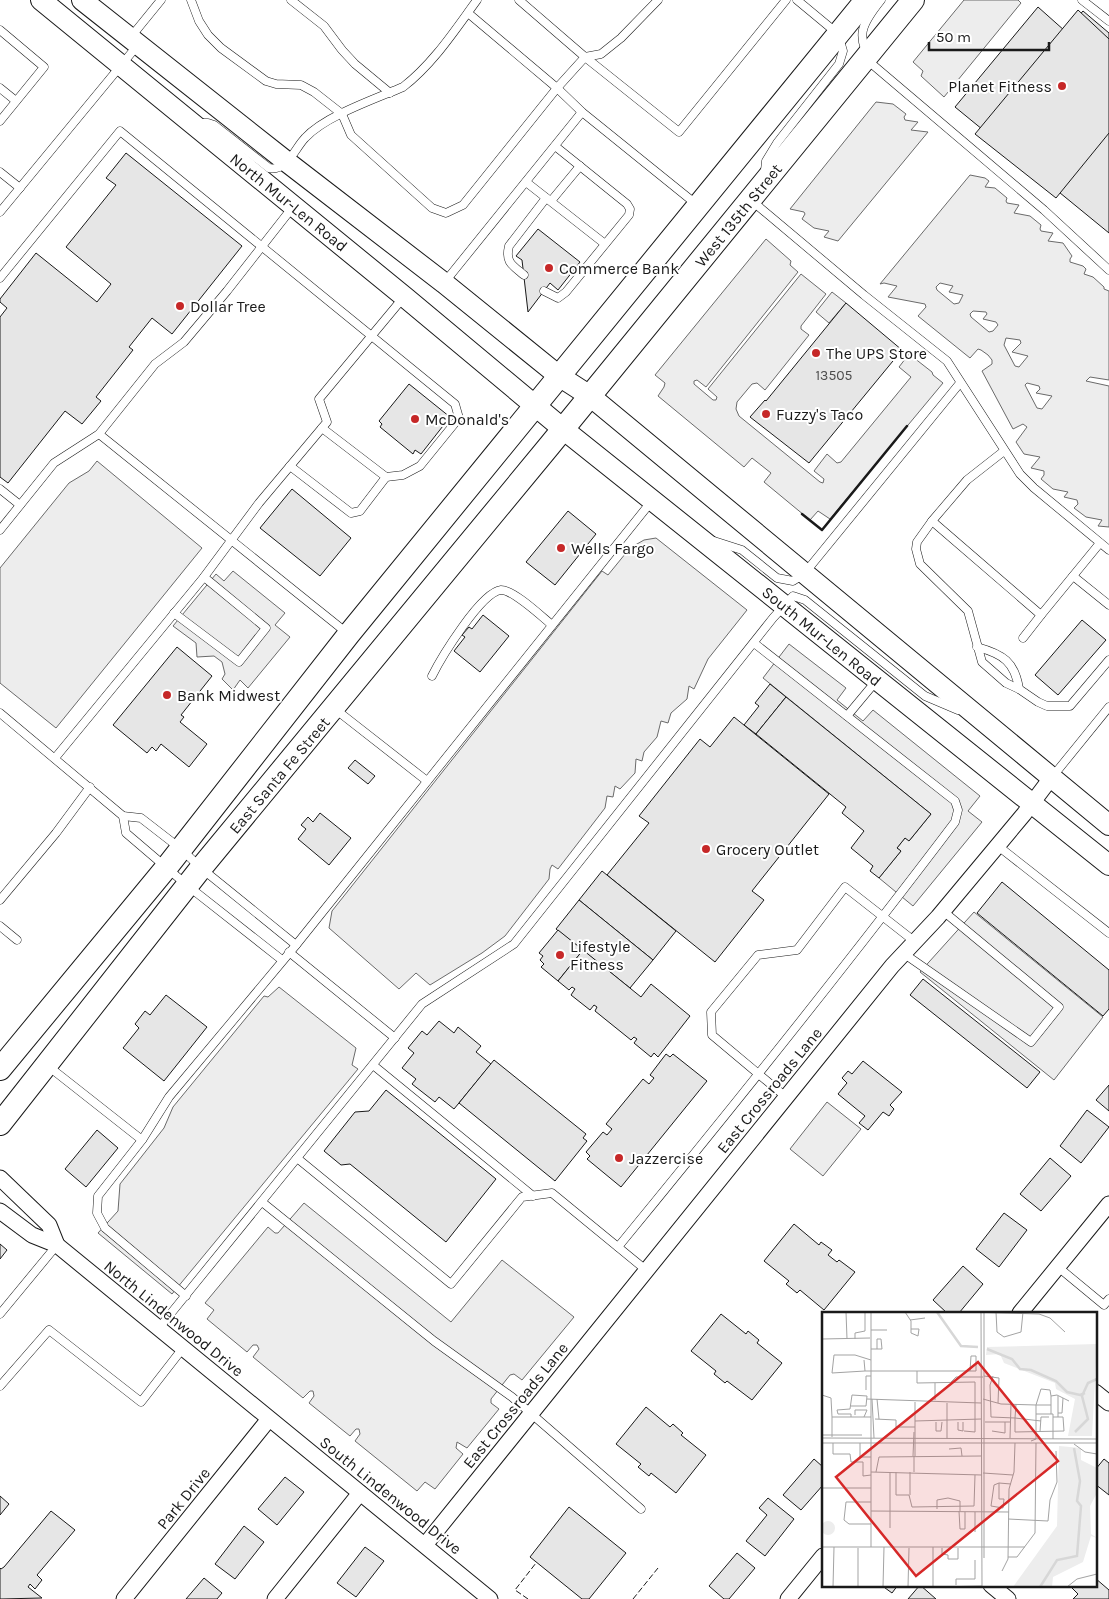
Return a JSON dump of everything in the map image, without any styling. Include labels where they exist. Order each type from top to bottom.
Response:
[{"type":"main road","name":"North Mur-Len Road","points":[[41,0],[404,296],[535,406]]},
{"type":"main road","name":"North Mur-Len Road","points":[[82,0],[444,283],[559,376]]},
{"type":"main road","points":[[535,406],[866,0]]},
{"type":"main road","name":"West 135th Street","points":[[563,429],[913,0]]},
{"type":"main road","points":[[559,376],[590,396],[1109,825]]},
{"type":"main road","name":"South Mur-Len Road","points":[[535,406],[1109,865]]},
{"type":"main road","name":"East Santa Fe Street","points":[[0,1069],[166,868],[349,634],[535,406]]},
{"type":"main road","name":"East Santa Fe Street","points":[[0,1124],[201,868],[563,429]]},
{"type":"street","name":"East Crossroads Lane","points":[[425,1544],[786,1097],[914,941],[943,911],[998,846],[1051,778]]},
{"type":"street","name":"North Lindenwood Drive","points":[[0,1178],[49,1225],[57,1245]]},
{"type":"street","points":[[1021,1312],[1109,1204]]},
{"type":"street","name":"North Lindenwood Drive","points":[[0,1211],[32,1235],[57,1245],[269,1419]]},
{"type":"street","points":[[1096,1393],[1109,1403]]},
{"type":"street","name":"South Lindenwood Drive","points":[[269,1419],[425,1544],[490,1599]]},
{"type":"street","name":"Park Drive","points":[[124,1599],[269,1419]]},
{"type":"street","points":[[275,1599],[360,1493]]},
{"type":"street","points":[[788,1599],[822,1557]]},
{"type":"street","points":[[992,1586],[1008,1599]]},
{"type":"lane","points":[[0,212],[120,65],[161,0]]},
{"type":"lane","points":[[191,0],[199,21],[208,35],[221,48],[266,80],[276,84],[301,85],[314,92],[342,114],[351,135],[432,208],[446,213],[463,205],[557,88],[585,57],[600,54],[621,38],[658,0]]},
{"type":"lane","points":[[291,0],[324,26],[355,64],[390,93]]},
{"type":"lane","points":[[192,124],[208,123],[214,125],[269,168],[281,167],[305,138],[322,123],[403,87],[415,78],[477,0]]},
{"type":"lane","points":[[519,0],[585,57],[679,132],[786,0]]},
{"type":"lane","points":[[796,0],[838,34],[843,51],[839,64],[777,143],[766,161],[757,191],[864,295],[947,362],[1020,474],[1034,488],[1109,550]]},
{"type":"lane","points":[[881,0],[870,14],[861,41],[873,65],[1044,210],[1109,270]]},
{"type":"lane","points":[[1082,0],[1109,21]]},
{"type":"lane","points":[[468,12],[557,88],[582,112],[698,206]]},
{"type":"lane","points":[[0,30],[44,66],[0,121]]},
{"type":"lane","points":[[0,88],[16,101]]},
{"type":"lane","points":[[444,283],[582,112]]},
{"type":"lane","points":[[0,278],[120,132],[455,404],[459,418],[420,466],[404,475],[386,477],[322,428]]},
{"type":"lane","points":[[544,291],[558,298],[566,292],[629,215],[630,209],[627,204],[554,146]]},
{"type":"lane","points":[[524,275],[510,262],[507,254],[509,246],[580,166]]},
{"type":"lane","points":[[0,172],[20,188]]},
{"type":"lane","points":[[526,182],[605,244]]},
{"type":"lane","points":[[0,530],[54,463],[99,434],[155,364],[184,342],[294,206]]},
{"type":"lane","points":[[55,758],[204,577],[231,540],[327,422],[320,399],[371,334],[404,296]]},
{"type":"lane","points":[[697,536],[742,550],[777,578],[793,581],[804,574],[960,383]]},
{"type":"lane","points":[[99,434],[349,634]]},
{"type":"lane","points":[[1004,451],[967,480],[932,521],[917,542],[916,549],[920,564],[968,611],[982,662],[1006,683],[1038,702],[1047,706],[1070,706],[1109,660]]},
{"type":"lane","points":[[290,466],[351,513],[360,511],[386,477]]},
{"type":"lane","points":[[0,489],[20,506]]},
{"type":"lane","points":[[186,1296],[105,1228],[97,1213],[98,1196],[142,1140],[169,1097],[296,944],[652,500]]},
{"type":"lane","points":[[932,521],[1042,615]]},
{"type":"lane","points":[[1022,638],[1100,543]]},
{"type":"lane","points":[[1073,576],[1109,605]]},
{"type":"lane","points":[[174,613],[238,662],[244,656],[266,628],[204,577]]},
{"type":"lane","points":[[432,676],[454,638],[491,594],[501,590],[511,592],[552,625]]},
{"type":"lane","points":[[160,1328],[422,1004],[514,944],[793,596],[805,600],[925,696],[983,721]]},
{"type":"lane","points":[[618,1247],[759,1075],[883,917],[955,822],[958,810],[955,801],[754,643]]},
{"type":"lane","points":[[977,647],[989,650],[1012,665],[1017,676],[1019,689]]},
{"type":"lane","points":[[847,716],[877,680]]},
{"type":"lane","points":[[1051,778],[1109,707]]},
{"type":"lane","points":[[334,708],[427,781]]},
{"type":"lane","points":[[0,713],[123,816],[141,818],[296,944]]},
{"type":"lane","points":[[0,900],[56,833],[90,787]]},
{"type":"lane","points":[[123,816],[126,833],[188,886],[282,960]]},
{"type":"lane","points":[[998,846],[1109,933]]},
{"type":"lane","points":[[786,1097],[712,1034],[711,1012],[758,955],[797,950],[845,887],[914,941]]},
{"type":"lane","points":[[904,953],[1031,1042],[1059,1007],[943,911]]},
{"type":"lane","points":[[0,926],[17,940]]},
{"type":"lane","points":[[289,952],[395,1038]]},
{"type":"lane","points":[[47,1064],[142,1140]]},
{"type":"lane","points":[[373,1065],[533,1196]]},
{"type":"lane","points":[[297,1158],[451,1284],[522,1197],[552,1193],[646,1270]]},
{"type":"lane","points":[[262,1202],[434,1341],[494,1383],[641,1509]]},
{"type":"lane","points":[[0,1314],[57,1245]]},
{"type":"lane","points":[[1058,1267],[1104,1305],[1109,1299]]},
{"type":"lane","points":[[0,1386],[49,1330],[141,1402],[183,1348]]},
{"type":"shaded area","points":[[964,0],[1018,0],[1021,3],[944,97],[921,76],[923,71],[913,62]]},
{"type":"shaded area","points":[[876,102],[893,104],[906,114],[905,120],[918,122],[911,130],[928,132],[838,241],[824,237],[829,231],[814,228],[802,219],[805,214],[804,212],[790,209]]},
{"type":"shaded area","points":[[970,175],[985,178],[989,181],[985,187],[995,188],[1007,198],[1007,203],[1019,205],[1014,213],[1030,216],[1041,225],[1041,231],[1053,233],[1048,241],[1063,243],[1072,256],[1070,262],[1083,266],[1086,269],[1084,274],[1093,277],[1104,289],[1109,291],[1109,380],[1090,377],[1086,381],[1109,386],[1109,527],[1098,526],[1102,520],[1086,517],[1074,508],[1078,504],[1077,500],[1064,497],[1068,492],[1053,489],[1041,479],[1044,471],[1031,468],[1040,457],[1024,454],[1016,442],[1027,427],[1023,424],[1013,429],[982,371],[992,364],[992,360],[988,355],[978,349],[970,358],[918,316],[926,307],[925,304],[888,297],[897,286],[880,284]],"holes":[[[940,283],[953,286],[949,292],[963,295],[959,303],[954,304],[936,287]],[[973,311],[986,312],[987,314],[983,319],[996,322],[998,325],[993,331],[989,332],[970,314]],[[1006,338],[1020,340],[1021,343],[1012,352],[1028,356],[1019,367],[1015,366],[1004,345]],[[1027,383],[1039,386],[1040,389],[1036,393],[1052,396],[1042,409],[1037,408],[1025,385]]]},
{"type":"shaded area","points":[[766,239],[791,261],[790,265],[798,272],[706,387],[697,380],[694,381],[694,384],[713,400],[716,400],[717,397],[708,389],[801,274],[826,294],[801,326],[801,329],[809,335],[765,390],[757,383],[752,384],[737,402],[736,409],[739,416],[820,482],[823,483],[824,479],[814,471],[827,454],[837,463],[841,462],[911,377],[899,367],[909,354],[943,383],[830,519],[818,511],[810,520],[764,482],[771,473],[752,458],[744,467],[658,396],[665,383],[655,375]]},
{"type":"shaded area","points":[[832,292],[846,303],[829,323],[816,312]]},
{"type":"shaded area","points":[[97,461],[202,548],[56,728],[0,683],[0,568],[69,483],[89,471]]},
{"type":"shaded area","points":[[656,538],[747,610],[708,659],[694,689],[689,686],[687,699],[671,713],[668,723],[661,721],[657,737],[644,752],[642,761],[636,759],[635,773],[620,789],[615,786],[613,797],[607,796],[605,808],[558,869],[552,865],[549,879],[505,936],[482,953],[430,985],[416,973],[399,989],[329,928],[332,911],[602,571],[608,575],[630,548],[644,540]]},
{"type":"shaded area","points":[[233,571],[285,613],[275,625],[290,637],[248,688],[240,680],[233,690],[222,679],[225,674],[222,662],[214,656],[197,657],[196,643],[173,626],[216,574],[224,581]]},
{"type":"shaded area","points":[[789,644],[846,688],[837,700],[863,721],[873,710],[980,796],[968,811],[982,822],[913,906],[879,878],[901,851],[897,848],[905,838],[910,840],[931,814],[763,678]]},
{"type":"shaded area","points":[[974,912],[1103,1017],[1054,1080],[920,972]]},
{"type":"shaded area","points":[[279,987],[356,1048],[352,1065],[358,1069],[172,1294],[98,1233],[118,1211],[120,1184],[164,1128],[173,1107],[264,996],[268,997]]},
{"type":"shaded area","points":[[827,1102],[861,1129],[823,1176],[790,1149]]},
{"type":"shaded area","points":[[304,1203],[451,1322],[502,1260],[574,1317],[522,1380],[514,1374],[510,1375],[491,1399],[491,1403],[499,1409],[467,1448],[457,1442],[456,1448],[463,1454],[435,1489],[425,1482],[417,1491],[355,1441],[360,1434],[359,1429],[356,1429],[350,1436],[309,1403],[314,1396],[313,1391],[310,1391],[303,1398],[253,1357],[259,1349],[257,1345],[253,1345],[247,1352],[207,1319],[214,1310],[205,1303],[268,1227],[275,1233],[278,1233]]},
{"type":"building","name":"Planet Fitness","points":[[1038,7],[1065,31],[1083,11],[1109,33],[1109,233],[955,107]]},
{"type":"building","name":"Planet Fitness","points":[[1078,10],[1109,39],[1109,133],[1056,198],[975,134]]},
{"type":"building","points":[[126,153],[242,246],[172,334],[152,318],[129,347],[133,350],[96,397],[101,401],[82,424],[65,411],[8,483],[0,477],[0,317],[7,308],[0,302],[0,299],[36,253],[97,302],[111,284],[66,247],[116,185],[106,178]]},
{"type":"building","name":"Commerce Bank","points":[[538,229],[580,262],[558,290],[550,283],[528,312],[522,260],[516,256]]},
{"type":"building","points":[[846,303],[902,350],[809,463],[750,417],[766,401]]},
{"type":"building","name":"McDonald's","points":[[409,384],[450,417],[421,454],[415,450],[413,454],[380,427],[382,424],[379,421]]},
{"type":"building","points":[[292,489],[351,538],[320,576],[260,528]]},
{"type":"building","name":"Wells Fargo","points":[[568,511],[596,534],[555,585],[526,562]]},
{"type":"building","points":[[483,615],[509,636],[480,672],[454,651],[465,637],[462,635],[469,627],[472,629]]},
{"type":"building","points":[[1082,620],[1106,640],[1058,695],[1035,675]]},
{"type":"building","name":"Bank Midwest","points":[[177,647],[212,676],[181,715],[184,717],[180,722],[207,744],[189,767],[161,744],[156,751],[152,747],[147,753],[113,725]]},
{"type":"building","points":[[770,684],[786,697],[756,734],[744,725],[759,706],[755,703]]},
{"type":"building","points":[[786,697],[931,814],[909,841],[905,838],[897,848],[901,851],[879,878],[870,871],[873,866],[851,848],[864,831],[842,813],[846,807],[756,734]]},
{"type":"building","name":"Grocery Outlet","points":[[734,717],[829,794],[752,891],[764,900],[715,962],[607,875],[649,823],[639,816],[700,739],[710,747]]},
{"type":"building","points":[[355,760],[375,776],[368,784],[348,768]]},
{"type":"building","points":[[320,813],[351,838],[329,865],[298,839],[306,829],[301,825],[308,817],[313,822]]},
{"type":"building","points":[[602,871],[676,931],[653,960],[579,900]]},
{"type":"building","points":[[1002,882],[1109,970],[1109,1009],[1103,1016],[977,913]]},
{"type":"building","points":[[579,900],[653,960],[630,988],[556,929]]},
{"type":"building","name":"Lifestyle Fitness","points":[[558,930],[583,950],[558,981],[541,967],[544,964],[540,960],[543,956],[539,953]]},
{"type":"building","points":[[583,950],[641,997],[651,984],[690,1016],[658,1057],[654,1053],[651,1057],[634,1043],[637,1039],[634,1037],[631,1040],[595,1011],[597,1007],[594,1005],[590,1010],[571,995],[575,989],[572,987],[569,990],[558,981]]},
{"type":"building","points":[[923,979],[1040,1072],[1027,1088],[910,995]]},
{"type":"building","points":[[166,995],[207,1027],[164,1081],[123,1048],[139,1028],[135,1024],[145,1011],[150,1015]]},
{"type":"building","points":[[439,1021],[454,1033],[458,1027],[481,1046],[476,1052],[491,1064],[454,1109],[439,1097],[435,1102],[412,1084],[416,1079],[402,1068],[414,1053],[408,1048],[422,1031],[427,1035]]},
{"type":"building","points":[[666,1054],[670,1057],[673,1054],[707,1081],[621,1187],[587,1159],[590,1156],[586,1152],[603,1132],[607,1135],[612,1129],[606,1124],[643,1079],[649,1084],[654,1078],[650,1075]]},
{"type":"building","points":[[494,1060],[586,1134],[583,1138],[587,1141],[555,1181],[459,1103]]},
{"type":"building","points":[[863,1061],[902,1092],[890,1105],[894,1109],[889,1116],[883,1112],[868,1130],[859,1123],[865,1116],[838,1094],[847,1083],[842,1078],[848,1071],[852,1074]]},
{"type":"building","points":[[1109,1085],[1109,1111],[1096,1100]]},
{"type":"building","points":[[386,1090],[496,1179],[446,1242],[350,1164],[341,1165],[324,1151],[355,1112],[369,1111]]},
{"type":"building","points":[[1087,1110],[1109,1127],[1081,1163],[1060,1146]]},
{"type":"building","points":[[97,1130],[118,1148],[86,1187],[65,1169]]},
{"type":"building","points":[[1050,1158],[1071,1176],[1041,1211],[1020,1194]]},
{"type":"building","points":[[1004,1213],[1027,1230],[999,1267],[976,1249]]},
{"type":"building","points":[[794,1224],[819,1245],[821,1242],[832,1250],[828,1255],[837,1262],[839,1260],[855,1272],[824,1310],[800,1290],[797,1293],[786,1284],[789,1281],[764,1261]]},
{"type":"building","points":[[0,1244],[7,1250],[0,1259]]},
{"type":"building","points":[[963,1266],[983,1284],[960,1312],[946,1312],[933,1300]]},
{"type":"building","points":[[721,1314],[746,1334],[748,1331],[759,1340],[757,1343],[782,1363],[752,1400],[727,1381],[725,1383],[714,1374],[716,1371],[691,1351]]},
{"type":"building","points":[[646,1407],[670,1427],[673,1424],[683,1433],[681,1435],[706,1455],[676,1493],[651,1473],[649,1476],[638,1467],[641,1464],[616,1444]]},
{"type":"building","points":[[814,1459],[822,1466],[822,1486],[801,1510],[783,1495]]},
{"type":"building","points":[[1104,1459],[1109,1463],[1109,1495],[1096,1485],[1096,1469]]},
{"type":"building","points":[[285,1477],[304,1492],[277,1525],[258,1509]]},
{"type":"building","points":[[0,1496],[9,1504],[0,1515]]},
{"type":"building","points":[[768,1498],[794,1519],[765,1556],[746,1541],[767,1515],[759,1508]]},
{"type":"building","points":[[569,1507],[626,1553],[589,1599],[582,1599],[530,1557]]},
{"type":"building","points":[[51,1511],[75,1530],[37,1575],[42,1580],[35,1589],[30,1584],[28,1587],[42,1598],[0,1599],[0,1568],[4,1567]]},
{"type":"building","points":[[244,1526],[264,1542],[235,1579],[215,1564]]},
{"type":"building","points":[[365,1547],[384,1561],[356,1597],[337,1583]]},
{"type":"building","points":[[737,1553],[755,1568],[729,1599],[724,1599],[709,1586]]},
{"type":"building","points":[[204,1578],[222,1593],[217,1599],[186,1599]]},
{"type":"building","points":[[1096,1579],[1109,1590],[1109,1599],[1073,1599],[1078,1594],[1070,1586],[1096,1586]]},
{"type":"building","points":[[882,1586],[897,1586],[892,1593]]},
{"type":"building","points":[[921,1586],[936,1599],[908,1599]]},
{"type":"fence","points":[[528,1599],[515,1590],[536,1563]]},
{"type":"fence","points":[[633,1599],[658,1568]]},
{"type":"wall","points":[[802,514],[822,530],[907,426]]},
{"type":"place","name":"Planet Fitness","points":[[1062,86]]},
{"type":"place","name":"Commerce Bank","points":[[549,268]]},
{"type":"place","name":"Dollar Tree","points":[[180,306]]},
{"type":"place","name":"The UPS Store","points":[[816,353]]},
{"type":"place","name":"Fuzzy's Taco","points":[[766,414]]},
{"type":"place","name":"McDonald's","points":[[415,419]]},
{"type":"place","name":"Wells Fargo","points":[[561,548]]},
{"type":"place","name":"Bank Midwest","points":[[167,695]]},
{"type":"place","name":"Grocery Outlet","points":[[706,849]]},
{"type":"place","name":"Lifestyle Fitness","points":[[560,955]]},
{"type":"place","name":"Jazzercise","points":[[619,1158]]}]
